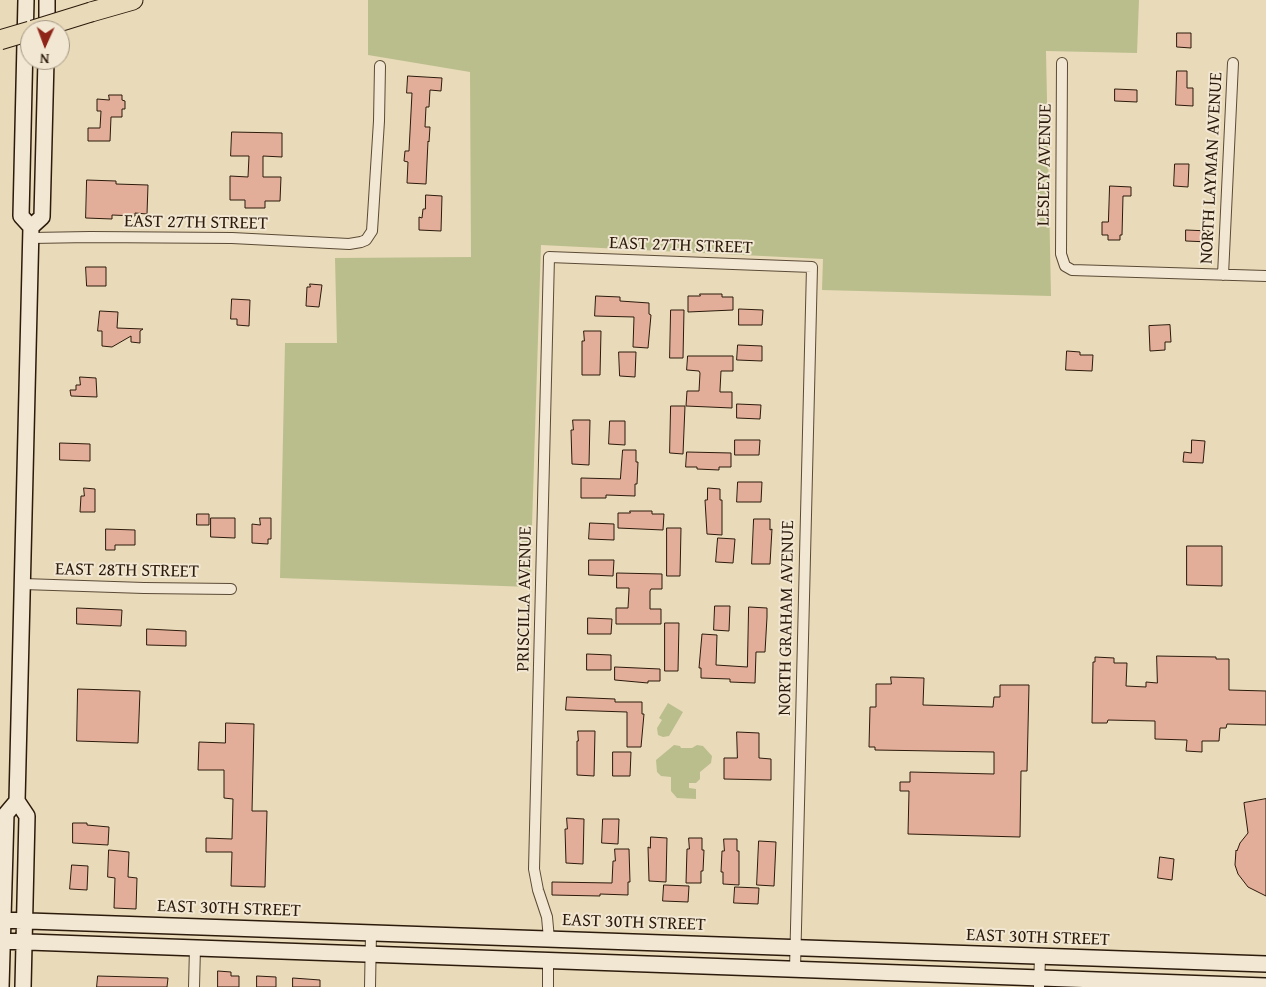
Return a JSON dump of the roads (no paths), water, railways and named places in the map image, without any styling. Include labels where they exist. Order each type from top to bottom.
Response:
[{"type":"highway","points":[[64,20],[133,0]]},
{"type":"highway","points":[[0,40],[20,34]]},
{"type":"main road","points":[[23,987],[27,816],[17,801],[31,233],[21,216],[26,0]]},
{"type":"main road","points":[[47,0],[47,20]]},
{"type":"main road","points":[[31,233],[42,217],[46,70]]},
{"type":"main road","points":[[1,987],[6,814],[17,801]]},
{"type":"main road","name":"EAST 30TH STREET","points":[[2,920],[1266,964]]},
{"type":"main road","points":[[1,941],[795,969],[1039,982],[1266,986]]},
{"type":"street","name":"LESLEY AVENUE","points":[[1062,63],[1061,254],[1065,266],[1072,270],[1223,275]]},
{"type":"street","name":"NORTH LAYMAN AVENUE","points":[[1223,275],[1233,63]]},
{"type":"street","name":"EAST 27TH STREET","points":[[31,233],[90,237],[226,238],[337,244],[361,242],[370,236],[372,231],[379,121],[380,66]]},
{"type":"street","name":"EAST 27TH STREET","points":[[549,257],[812,267]]},
{"type":"street","name":"PRISCILLA AVENUE","points":[[548,939],[547,917],[538,890],[534,869],[549,257]]},
{"type":"street","name":"NORTH GRAHAM AVENUE","points":[[795,969],[812,267]]},
{"type":"street","points":[[1223,275],[1266,276]]},
{"type":"street","name":"EAST 28TH STREET","points":[[23,584],[231,589]]},
{"type":"street","points":[[370,987],[371,933]]},
{"type":"street","points":[[194,987],[195,948]]},
{"type":"street","points":[[1039,982],[1040,957]]},
{"type":"street","points":[[548,960],[548,987]]}]
